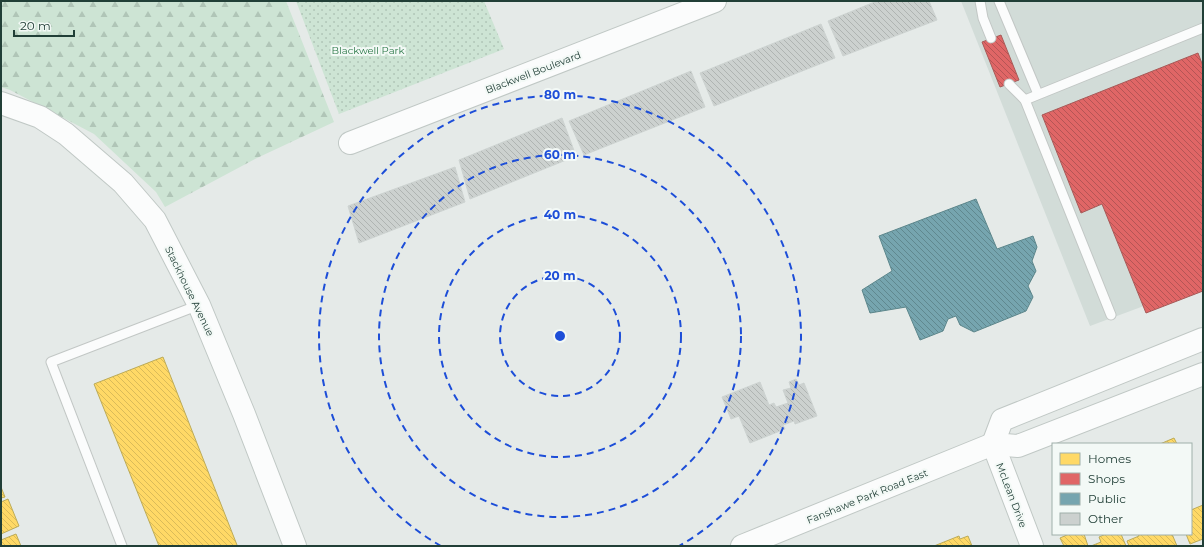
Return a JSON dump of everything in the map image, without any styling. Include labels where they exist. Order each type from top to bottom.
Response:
[{"type":"street","name":"Blackwell Boulevard","points":[[350,143],[715,1]]},
{"type":"street","name":"Stackhouse Avenue","points":[[1,103],[40,117],[66,134],[123,183],[155,220],[199,305],[244,414],[295,546]]},
{"type":"street","points":[[993,444],[1002,420],[1203,339]]},
{"type":"street","name":"Fanshawe Park Road East","points":[[742,546],[993,444],[1018,446],[1203,374]]},
{"type":"street","name":"McLean Drive","points":[[993,444],[1032,546]]},
{"type":"lane","points":[[980,1],[983,18],[991,38]]},
{"type":"lane","points":[[999,1],[1038,94]]},
{"type":"lane","points":[[1025,100],[1203,28]]},
{"type":"lane","points":[[1009,84],[1025,100],[1111,315]]},
{"type":"lane","points":[[122,546],[51,362],[199,305]]},
{"type":"shaded area","points":[[961,1],[1203,1],[1203,284],[1090,326]]},
{"type":"green space","points":[[1,1],[286,1],[334,122],[257,158],[165,207],[156,192],[94,134],[10,90],[1,87]]},
{"type":"green space","name":"Blackwell Park","points":[[296,1],[484,1],[504,49],[339,114]]},
{"type":"building: Homes","points":[[163,357],[237,545],[236,546],[159,546],[94,384]]},
{"type":"building: Homes","points":[[1174,438],[1176,443],[1162,443]]},
{"type":"building: Homes","points":[[1,487],[5,497],[1,498]]},
{"type":"building: Homes","points":[[8,499],[19,526],[1,534],[1,502]]},
{"type":"building: Homes","points":[[1203,505],[1203,539],[1190,544],[1186,535],[1192,535],[1192,510]]},
{"type":"building: Homes","points":[[16,534],[21,546],[1,546],[1,540]]},
{"type":"building: Homes","points":[[1067,535],[1084,535],[1088,546],[1064,546],[1060,538]]},
{"type":"building: Homes","points":[[1104,535],[1121,535],[1126,546],[1091,546],[1101,542],[1099,537]]},
{"type":"building: Homes","points":[[1172,535],[1177,546],[1129,546],[1127,541],[1139,536]]},
{"type":"building: Homes","points":[[959,536],[960,539],[968,536],[972,546],[934,546]]},
{"type":"building: Shops","points":[[1001,35],[1019,80],[1000,87],[982,42]]},
{"type":"building: Shops","points":[[1198,53],[1203,66],[1203,291],[1146,313],[1102,204],[1081,213],[1042,115]]},
{"type":"building: Public","points":[[976,199],[997,249],[1033,236],[1037,247],[1032,261],[1036,271],[1028,286],[1033,297],[1026,311],[974,332],[960,325],[956,316],[948,319],[943,331],[920,340],[906,307],[870,313],[862,290],[892,271],[879,236]]},
{"type":"building: Other","points":[[877,1],[929,1],[937,20],[843,56],[828,21]]},
{"type":"building: Other","points":[[821,24],[835,58],[714,106],[700,73]]},
{"type":"building: Other","points":[[691,71],[705,107],[584,155],[569,121]]},
{"type":"building: Other","points":[[562,118],[576,156],[470,199],[459,160]]},
{"type":"building: Other","points":[[455,167],[465,202],[359,243],[348,206]]},
{"type":"building: Other","points":[[796,379],[799,385],[804,383],[817,416],[795,424],[794,421],[783,425],[785,429],[750,443],[739,416],[731,419],[722,397],[760,382],[769,405],[774,403],[776,407],[788,403],[783,390],[791,388],[789,382]]}]
